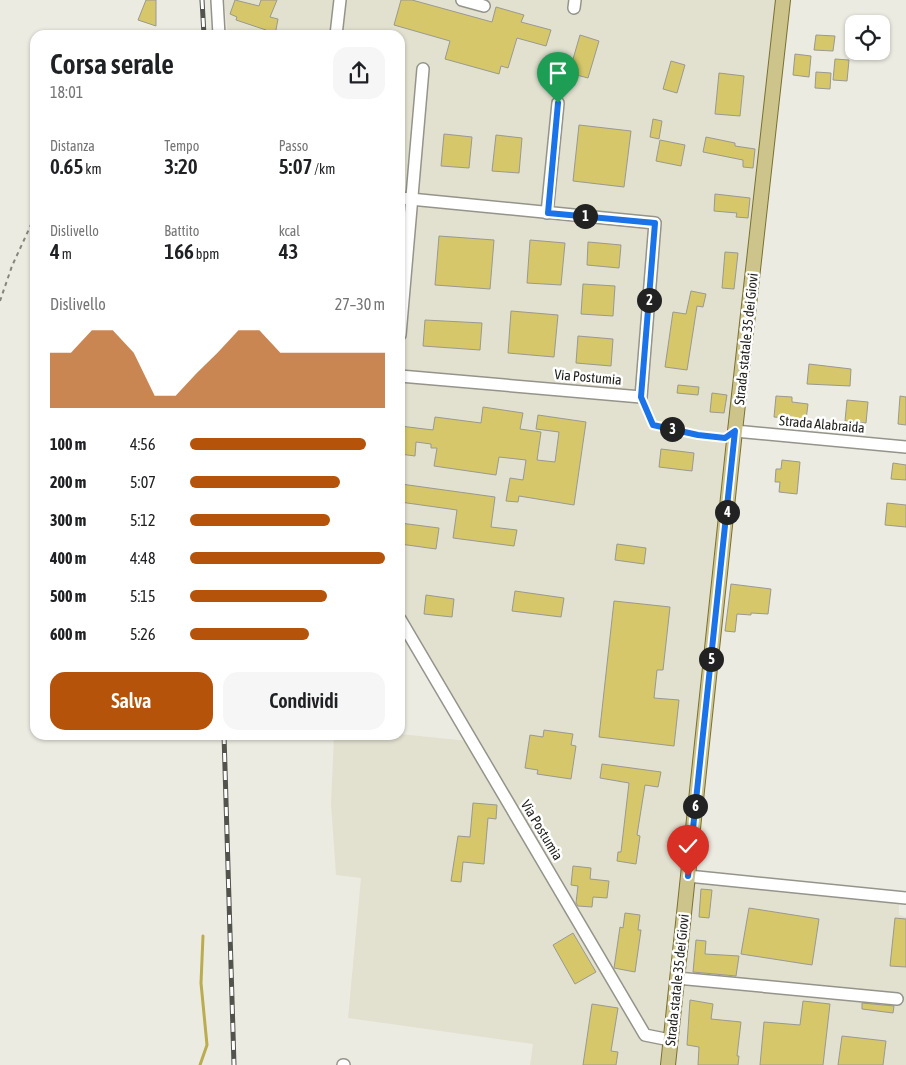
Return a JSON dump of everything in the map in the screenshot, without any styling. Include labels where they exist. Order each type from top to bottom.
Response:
[{"type":"main road","name":"Strada statale 35 dei Giovi","points":[[668,1065],[783,0]]},
{"type":"street","points":[[217,0],[219,30]]},
{"type":"street","points":[[337,30],[340,0]]},
{"type":"street","points":[[462,0],[484,6]]},
{"type":"street","points":[[405,222],[406,199],[423,69]]},
{"type":"street","points":[[548,213],[558,103]]},
{"type":"street","points":[[406,199],[655,223],[641,397]]},
{"type":"street","name":"Via Postumia","points":[[405,376],[641,397]]},
{"type":"street","name":"Strada Alabraida","points":[[735,431],[906,446]]},
{"type":"street","name":"Via Postumia","points":[[405,627],[645,1035],[670,1040]]},
{"type":"street","points":[[688,876],[906,898]]},
{"type":"street","points":[[677,978],[897,999]]},
{"type":"path","points":[[0,301],[12,266],[30,227]]},
{"type":"path","points":[[641,397],[653,425],[698,435],[725,438],[735,431]]},
{"type":"shaded area","points":[[224,0],[777,0],[682,879],[896,901],[899,903],[899,915],[906,917],[906,1065],[530,1065],[533,1044],[348,1018],[361,878],[336,875],[331,804],[334,740],[405,740],[405,735],[478,742],[405,618],[405,30],[227,30]]},
{"type":"building","points":[[146,0],[156,0],[156,26],[138,20]]},
{"type":"building","points":[[235,0],[259,6],[261,0],[277,0],[270,17],[278,19],[276,30],[266,30],[236,20],[237,17],[230,14]]},
{"type":"building","points":[[401,0],[412,0],[492,22],[496,7],[524,15],[521,22],[551,30],[546,46],[517,38],[508,68],[501,66],[499,74],[445,59],[450,41],[394,25]]},
{"type":"building","points":[[580,35],[599,41],[588,78],[569,73]]},
{"type":"building","points":[[816,35],[835,36],[833,51],[814,50]]},
{"type":"building","points":[[795,54],[811,56],[809,77],[793,75]]},
{"type":"building","points":[[835,59],[849,60],[847,81],[833,80]]},
{"type":"building","points":[[671,61],[685,65],[677,93],[663,89]]},
{"type":"building","points":[[816,72],[831,73],[830,89],[815,88]]},
{"type":"building","points":[[719,73],[744,76],[740,116],[715,114]]},
{"type":"building","points":[[653,119],[662,121],[659,139],[650,137]]},
{"type":"building","points":[[579,125],[631,131],[624,187],[573,181]]},
{"type":"building","points":[[444,134],[472,137],[469,168],[441,166]]},
{"type":"building","points":[[496,135],[522,138],[519,173],[492,171]]},
{"type":"building","points":[[706,137],[735,143],[735,146],[755,149],[753,168],[743,167],[743,160],[703,152]]},
{"type":"building","points":[[660,140],[685,145],[681,166],[656,161]]},
{"type":"building","points":[[715,194],[750,198],[748,218],[736,217],[737,213],[714,211]]},
{"type":"building","points":[[439,236],[494,240],[490,289],[435,285]]},
{"type":"building","points":[[530,240],[565,243],[561,285],[527,283]]},
{"type":"building","points":[[588,242],[621,245],[619,268],[587,265]]},
{"type":"building","points":[[725,252],[738,253],[734,289],[722,288]]},
{"type":"building","points":[[583,284],[615,286],[613,316],[581,314]]},
{"type":"building","points":[[691,291],[706,294],[703,307],[697,306],[687,370],[665,367],[673,312],[686,314]]},
{"type":"building","points":[[511,311],[558,315],[554,357],[508,353]]},
{"type":"building","points":[[425,320],[482,323],[480,350],[423,346]]},
{"type":"building","points":[[578,336],[613,339],[611,366],[576,363]]},
{"type":"building","points":[[809,364],[851,369],[850,386],[807,384]]},
{"type":"building","points":[[678,385],[699,387],[698,395],[677,393]]},
{"type":"building","points":[[712,393],[727,395],[724,413],[710,412]]},
{"type":"building","points":[[776,396],[792,397],[792,402],[808,404],[806,420],[774,417]]},
{"type":"building","points":[[900,396],[906,397],[906,425],[898,424]]},
{"type":"building","points":[[847,400],[868,402],[866,423],[845,421]]},
{"type":"building","points":[[483,407],[523,413],[520,429],[541,432],[537,460],[555,462],[559,432],[536,429],[538,415],[586,422],[574,505],[519,496],[518,502],[506,501],[510,478],[523,480],[526,460],[499,457],[496,475],[434,466],[437,448],[431,448],[431,444],[416,442],[415,456],[405,455],[405,427],[433,430],[435,417],[481,423]]},
{"type":"building","points":[[661,449],[694,453],[692,471],[659,467]]},
{"type":"building","points":[[782,460],[800,462],[797,494],[779,492],[780,482],[775,482],[776,469],[781,469]]},
{"type":"building","points":[[893,463],[906,465],[906,480],[891,479]]},
{"type":"building","points":[[405,485],[495,497],[491,527],[517,530],[514,546],[453,538],[457,510],[405,503]]},
{"type":"building","points":[[887,503],[906,505],[906,527],[885,525]]},
{"type":"building","points":[[405,524],[439,528],[436,549],[405,545]]},
{"type":"building","points":[[617,544],[646,548],[644,564],[615,560]]},
{"type":"building","points":[[731,584],[771,589],[768,614],[737,614],[735,632],[725,631]]},
{"type":"building","points":[[515,591],[564,598],[561,617],[512,611]]},
{"type":"building","points":[[426,595],[454,599],[452,617],[424,614]]},
{"type":"building","points":[[614,601],[670,607],[663,670],[657,670],[654,698],[679,700],[674,746],[599,737]]},
{"type":"building","points":[[544,730],[573,734],[571,745],[576,746],[571,779],[537,774],[538,770],[525,768],[530,735],[543,737]]},
{"type":"building","points":[[602,764],[661,772],[658,787],[645,785],[637,835],[640,836],[636,864],[617,861],[618,852],[621,852],[629,783],[600,778]]},
{"type":"building","points":[[473,803],[497,805],[496,819],[488,818],[484,864],[463,862],[461,882],[451,881],[458,836],[470,837]]},
{"type":"building","points":[[573,866],[591,868],[590,879],[609,881],[607,898],[593,897],[592,907],[578,906],[576,903],[578,886],[571,885]]},
{"type":"building","points":[[701,889],[712,890],[709,918],[699,917]]},
{"type":"building","points":[[749,908],[819,919],[812,965],[741,954]]},
{"type":"building","points":[[625,913],[640,915],[638,930],[641,930],[635,972],[614,968],[620,927],[623,928]]},
{"type":"building","points":[[895,918],[906,919],[906,967],[890,966]]},
{"type":"building","points":[[573,933],[596,972],[575,984],[553,945]]},
{"type":"building","points":[[696,940],[706,941],[705,954],[739,956],[736,976],[693,972]]},
{"type":"building","points":[[690,1000],[713,1004],[711,1019],[741,1022],[737,1056],[739,1056],[738,1065],[698,1065],[699,1047],[687,1045]]},
{"type":"building","points":[[803,1001],[830,1004],[823,1065],[760,1065],[764,1022],[800,1025]]},
{"type":"building","points":[[862,1003],[894,1006],[893,1013],[862,1009]]},
{"type":"building","points":[[592,1004],[618,1008],[611,1051],[618,1052],[616,1065],[583,1065]]},
{"type":"building","points":[[842,1036],[886,1041],[883,1065],[838,1065]]},
{"type":"waterway","points":[[200,1065],[207,1045],[201,983],[203,936]]},
{"type":"railway","points":[[202,0],[204,30]]},
{"type":"railway","points":[[224,740],[234,1065]]},
{"type":"route","points":[[558,103],[548,213],[655,223],[641,397],[653,425],[698,435],[725,438],[735,431],[688,876]]}]
